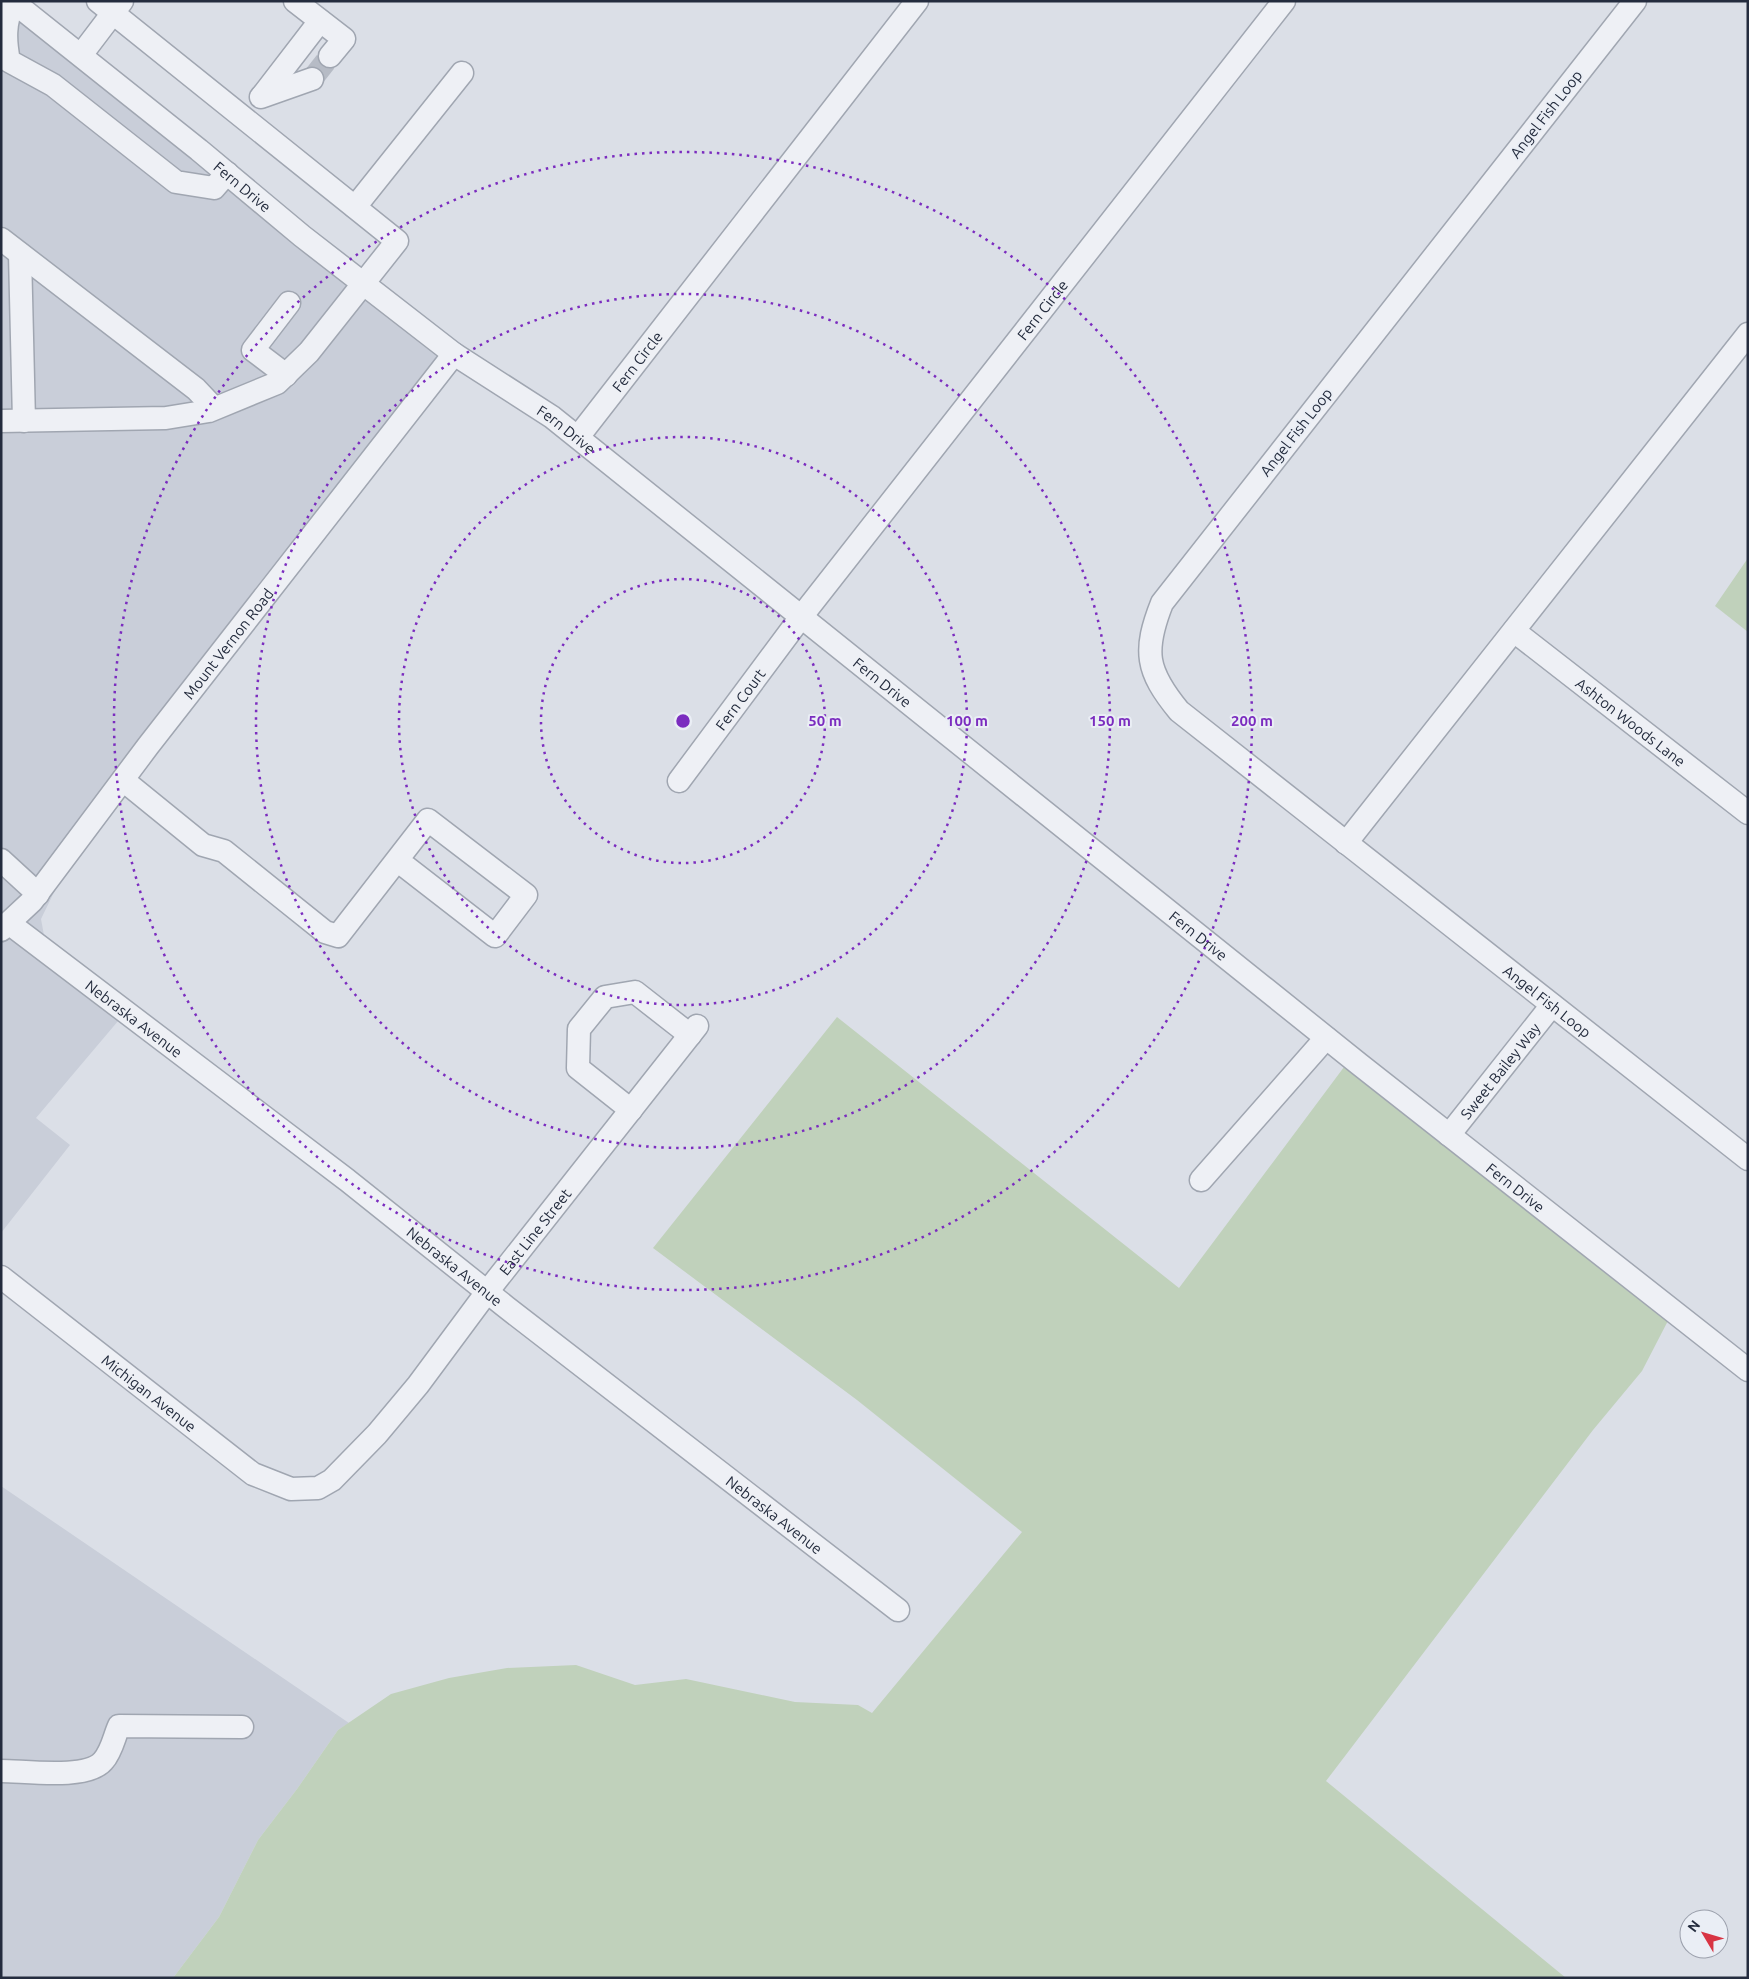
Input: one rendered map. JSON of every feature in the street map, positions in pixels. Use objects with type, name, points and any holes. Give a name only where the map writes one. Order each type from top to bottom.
[{"type":"street","points":[[296,1],[344,39],[330,56]]},
{"type":"street","name":"Fern Circle","points":[[578,438],[917,1]]},
{"type":"street","name":"Fern Circle","points":[[801,617],[1284,1]]},
{"type":"street","name":"Angel Fish Loop","points":[[1635,1],[1162,603],[1151,632],[1150,662],[1161,689],[1179,711],[1748,1160]]},
{"type":"street","points":[[13,2],[8,15],[5,63],[53,85],[176,182],[214,188],[227,173]]},
{"type":"street","name":"Fern Drive","points":[[13,2],[227,173],[302,236],[454,354],[552,417],[1326,1038],[1748,1370]]},
{"type":"street","points":[[1,421],[166,418],[214,408],[277,383],[309,352],[397,242],[244,118],[111,5],[81,55]]},
{"type":"street","points":[[244,118],[320,21]]},
{"type":"street","points":[[355,207],[462,73]]},
{"type":"street","points":[[263,95],[312,79]]},
{"type":"street","points":[[1,239],[196,389],[214,408]]},
{"type":"street","points":[[20,254],[24,421]]},
{"type":"street","points":[[286,374],[253,350],[289,302]]},
{"type":"street","points":[[1346,843],[1748,334]]},
{"type":"street","name":"Mount Vernon Road","points":[[6,927],[38,894],[454,354]]},
{"type":"street","name":"Fern Court","points":[[679,780],[801,617]]},
{"type":"street","name":"Ashton Woods Lane","points":[[1514,630],[1748,813]]},
{"type":"street","points":[[124,780],[202,845],[224,851],[325,932],[338,936],[428,820],[526,894],[495,936],[397,860]]},
{"type":"street","points":[[1,860],[38,894]]},
{"type":"street","name":"Nebraska Avenue","points":[[6,927],[347,1180],[487,1292],[898,1610]]},
{"type":"street","name":"East Line Street","points":[[305,1490],[318,1488],[332,1480],[377,1434],[418,1385],[487,1292],[631,1110],[693,1030],[635,992],[606,997],[579,1028],[578,1068],[631,1110]]},
{"type":"street","name":"Sweet Bailey Way","points":[[1449,1135],[1552,1006]]},
{"type":"street","points":[[1201,1180],[1326,1038]]},
{"type":"street","name":"Michigan Avenue","points":[[1,1277],[253,1474],[290,1489],[305,1490]]},
{"type":"street","points":[[1,1771],[76,1772],[92,1768],[103,1762],[120,1726],[242,1727]]},
{"type":"shaded area","points":[[1,1],[65,35],[461,346],[59,882],[41,919],[46,946],[124,1014],[36,1118],[70,1145],[1,1233]]},
{"type":"shaded area","points":[[1,1486],[349,1723],[338,1730],[297,1789],[258,1840],[219,1917],[173,1978],[1,1978]]},
{"type":"green space","points":[[1748,558],[1748,632],[1715,606]]},
{"type":"green space","points":[[837,1017],[1179,1288],[1347,1063],[1672,1313],[1642,1371],[1593,1430],[1326,1781],[1566,1978],[173,1978],[219,1917],[258,1840],[297,1789],[338,1730],[391,1694],[449,1678],[507,1668],[576,1665],[635,1685],[686,1679],[795,1702],[858,1705],[872,1713],[1022,1532],[857,1400],[653,1248]]},
{"type":"tunnel","points":[[312,79],[330,56]]}]
